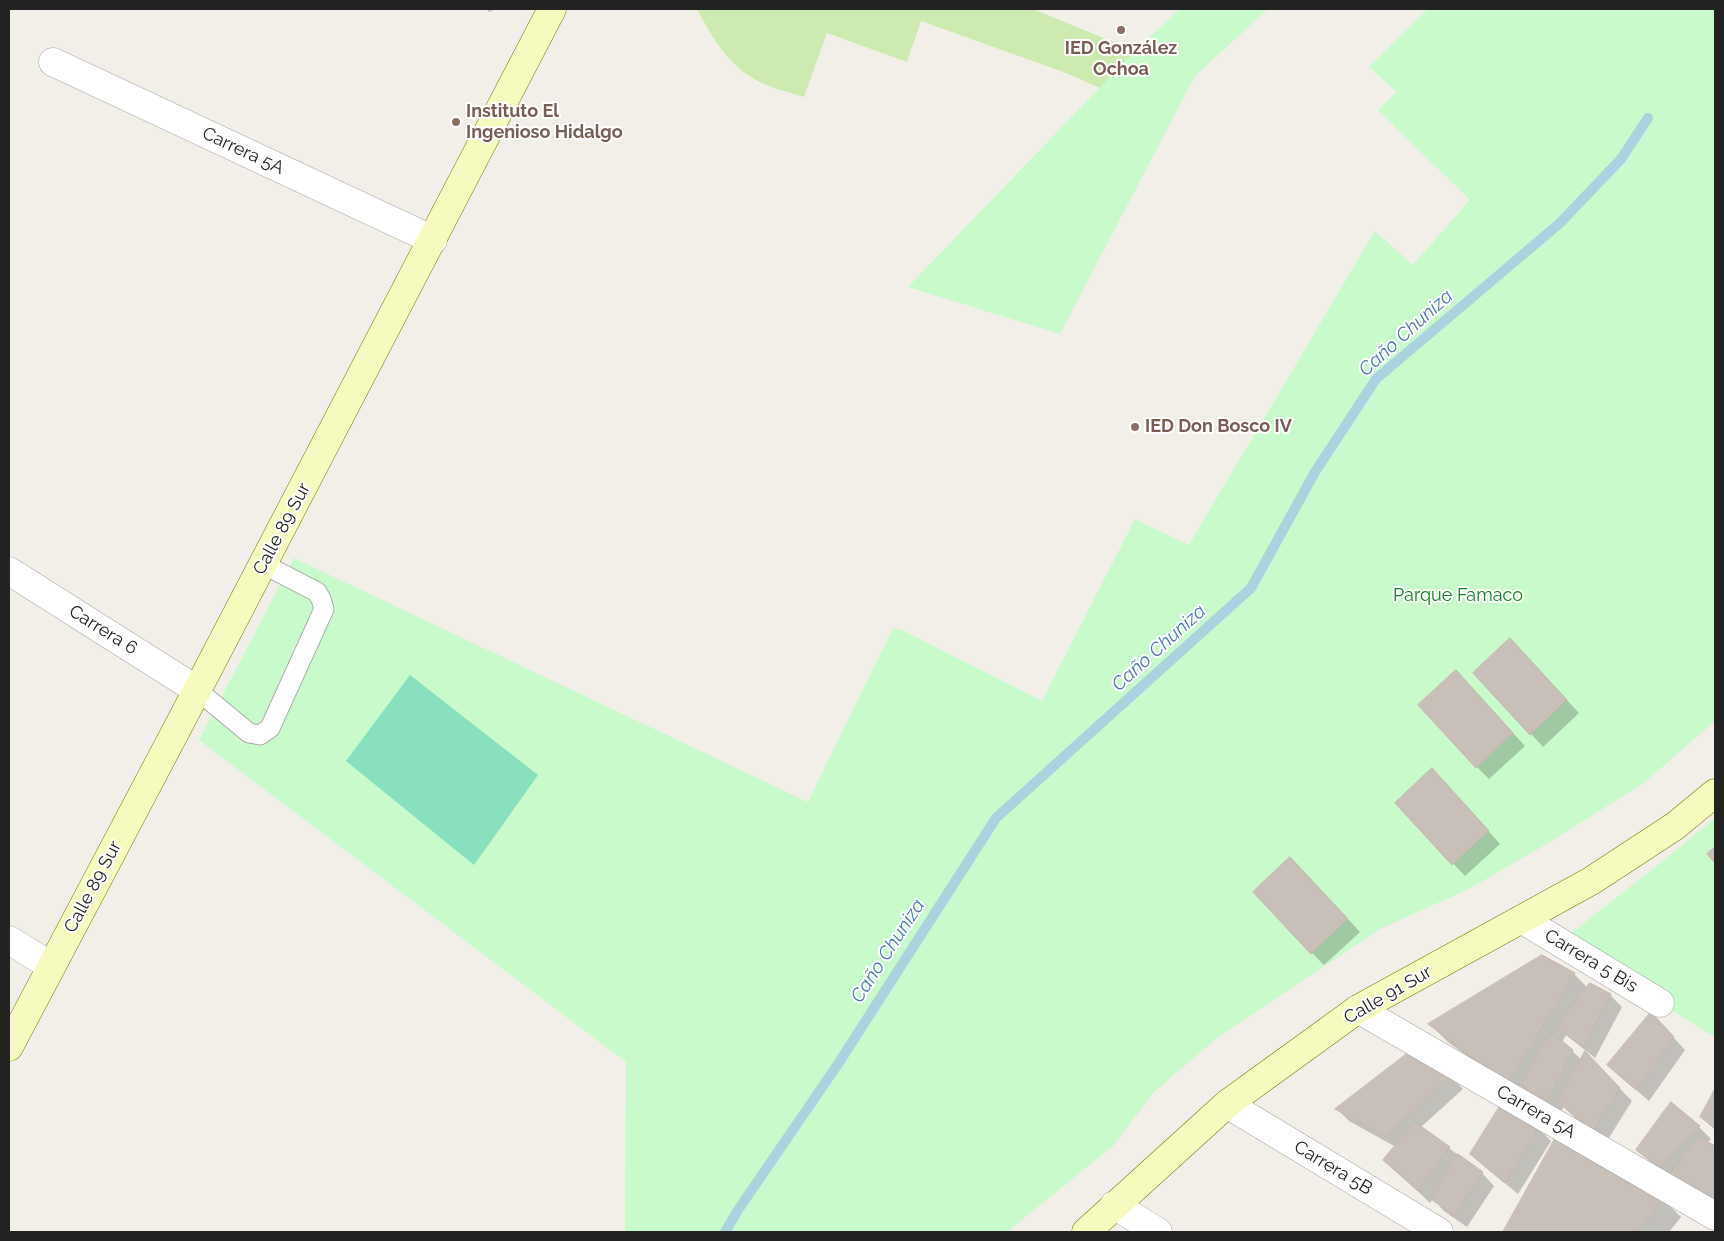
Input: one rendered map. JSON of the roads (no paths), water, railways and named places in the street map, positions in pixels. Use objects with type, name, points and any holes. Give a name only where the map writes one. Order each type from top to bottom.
[{"type":"street","name":"Calle 89 Sur","points":[[9,1047],[264,564],[552,9]]},
{"type":"street","name":"Carrera 5A","points":[[54,62],[433,240]]},
{"type":"street","name":"Carrera 6","points":[[9,571],[197,690]]},
{"type":"street","name":"Calle 91 Sur","points":[[1086,1232],[1227,1104],[1358,1009],[1523,920],[1624,860],[1675,826],[1715,793]]},
{"type":"street","name":"Carrera 5 Bis","points":[[1523,920],[1660,1003]]},
{"type":"street","points":[[9,940],[52,966]]},
{"type":"street","name":"Carrera 5A","points":[[1358,1009],[1715,1216]]},
{"type":"street","name":"Carrera 5B","points":[[1227,1104],[1440,1232]]},
{"type":"street","points":[[1114,1206],[1158,1232]]},
{"type":"street","points":[[1710,1232],[1715,1224]]},
{"type":"lane","points":[[197,690],[250,733],[260,735],[270,728],[324,608],[317,592],[264,564]]},
{"type":"waterway","name":"Caño Chuniza","points":[[725,1232],[838,1064],[996,818],[1251,588],[1315,472],[1376,379],[1560,223],[1621,159],[1648,118]]},
{"type":"place","name":"IED González Ochoa","points":[[1121,30]]},
{"type":"place","name":"Instituto El Ingenioso Hidalgo","points":[[456,122]]},
{"type":"place","name":"IED Don Bosco IV","points":[[1135,427]]},
{"type":"park label","name":"Parque Famaco","points":[[1458,596]]}]
